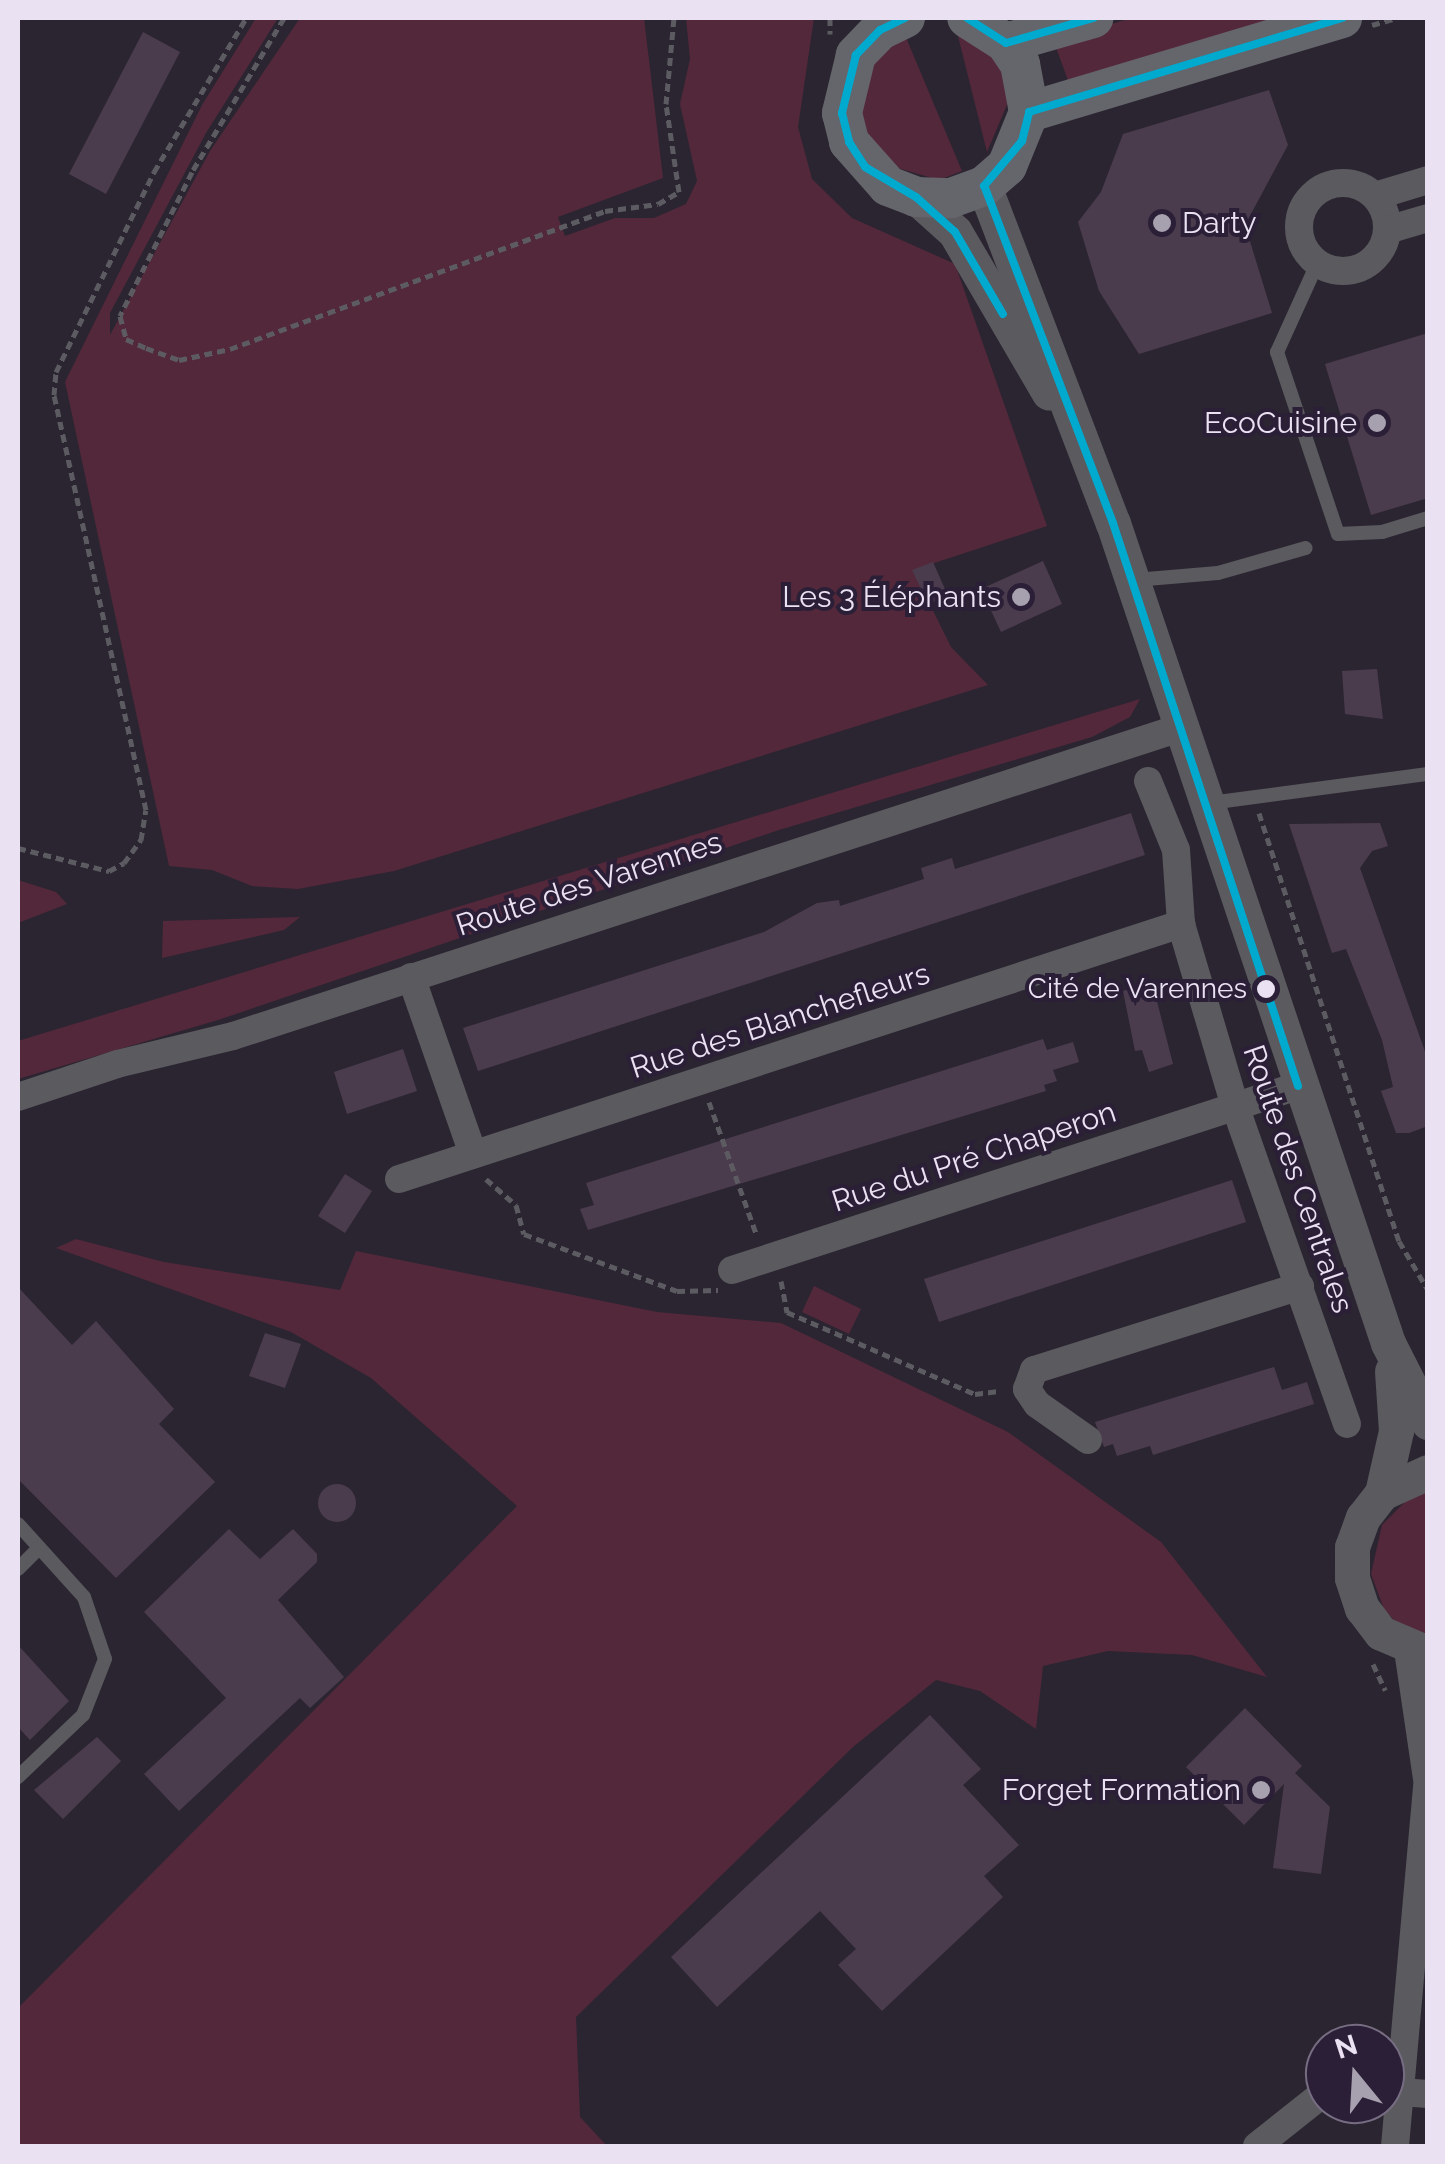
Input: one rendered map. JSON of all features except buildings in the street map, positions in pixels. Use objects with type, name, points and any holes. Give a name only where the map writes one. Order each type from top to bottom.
[{"type":"main road","points":[[906,18],[880,30],[851,36],[842,113],[849,142],[876,177],[916,197],[951,198],[984,186],[1014,154],[1029,112],[1028,88],[1006,43],[967,18]]},
{"type":"main road","points":[[1006,43],[1092,18]]},
{"type":"main road","points":[[1029,112],[1342,18]]},
{"type":"street","points":[[1375,196],[1387,230],[1378,254],[1358,269],[1337,271],[1317,264],[1298,226],[1308,199],[1319,189],[1347,182],[1375,196],[1428,180]]},
{"type":"street","points":[[984,186],[1096,476],[1298,1086],[1388,1343],[1428,1422]]},
{"type":"street","points":[[916,197],[955,232],[1096,476]]},
{"type":"street","points":[[1387,230],[1428,218]]},
{"type":"street","name":"Route des Varennes","points":[[18,1097],[411,977],[1180,728]]},
{"type":"street","name":"Route des Centrales","points":[[1148,781],[1176,850],[1181,924],[1235,1106],[1347,1424]]},
{"type":"street","name":"Rue des Blanchefleurs","points":[[399,1178],[1181,924]]},
{"type":"street","points":[[411,977],[473,1154]]},
{"type":"street","name":"Rue du Pré Chaperon","points":[[728,1280],[1298,1086]]},
{"type":"street","points":[[1088,1440],[1037,1404],[1028,1388],[1034,1370],[1300,1286]]},
{"type":"street","points":[[1388,1343],[1428,1393]]},
{"type":"street","points":[[1388,1343],[1396,1432],[1382,1492],[1362,1517],[1352,1547],[1352,1578],[1372,1621],[1418,1652],[1428,1778],[1405,2059]]},
{"type":"street","points":[[1382,1492],[1428,1472]]},
{"type":"street","points":[[1256,2146],[1305,2108]]},
{"type":"lane","points":[[1317,264],[1278,352],[1338,534],[1382,532],[1428,518]]},
{"type":"lane","points":[[1131,580],[1218,573],[1306,548]]},
{"type":"lane","points":[[1204,804],[1428,774]]},
{"type":"lane","points":[[18,1524],[84,1597],[105,1659],[83,1714],[18,1777]]},
{"type":"lane","points":[[18,1569],[39,1548]]},
{"type":"path","points":[[18,848],[109,871],[124,863],[141,840],[146,810],[54,395],[56,372],[154,172],[246,18]]},
{"type":"path","points":[[284,18],[192,172],[120,316],[126,339],[179,360],[230,350],[604,211],[658,204],[679,192],[666,104],[674,18]]},
{"type":"path","points":[[1252,795],[1398,1241],[1428,1290]]},
{"type":"path","points":[[702,1081],[756,1233],[771,1266],[782,1269],[780,1298],[787,1312],[975,1394],[1028,1388]]},
{"type":"path","points":[[473,1154],[489,1183],[516,1205],[524,1234],[678,1291],[728,1280]]},
{"type":"shaded area","points":[[256,18],[278,18],[206,133],[110,313],[110,335],[210,151],[300,18],[644,18],[663,178],[558,217],[565,236],[615,218],[654,218],[686,204],[697,181],[680,104],[690,59],[686,18],[814,18],[798,127],[812,179],[852,218],[955,264],[1047,526],[913,570],[951,647],[988,685],[394,871],[298,889],[252,886],[212,870],[169,866],[65,382],[202,105]]},
{"type":"shaded area","points":[[1131,18],[1295,18],[1070,86],[1054,42]]},
{"type":"shaded area","points":[[902,28],[962,171],[939,180],[891,166],[867,143],[853,81]]},
{"type":"shaded area","points":[[956,28],[987,50],[1003,74],[1009,100],[987,152]]},
{"type":"shaded area","points":[[1140,699],[1130,717],[1092,737],[779,830],[218,1020],[18,1079],[18,1041]]},
{"type":"shaded area","points":[[18,880],[56,892],[67,904],[18,923]]},
{"type":"shaded area","points":[[300,917],[284,930],[162,958],[163,921]]},
{"type":"shaded area","points":[[76,1239],[164,1262],[340,1290],[356,1251],[657,1312],[781,1323],[1008,1432],[1161,1542],[1267,1677],[1192,1655],[1108,1651],[1043,1666],[1036,1729],[980,1691],[936,1680],[853,1747],[576,2017],[580,2117],[607,2146],[18,2146],[18,2008],[517,1506],[371,1378],[291,1332],[56,1248]]},
{"type":"shaded area","points":[[814,1286],[861,1309],[849,1334],[802,1312]]},
{"type":"shaded area","points":[[1427,1491],[1427,1639],[1400,1627],[1384,1609],[1371,1574],[1382,1525],[1408,1499]]},
{"type":"transit line","name":"3","points":[[905,18],[880,30],[856,55],[842,113],[849,142],[865,167],[916,197],[955,232],[1003,314]]},
{"type":"transit line","name":"3","points":[[967,18],[1006,43],[1093,18]]},
{"type":"transit line","name":"3","points":[[1298,1086],[1113,523],[984,186],[1022,141],[1029,112],[1342,18]]},
{"type":"place","name":"Darty","points":[[1162,223]]},
{"type":"place","name":"EcoCuisine","points":[[1377,423]]},
{"type":"place","name":"Les 3 Éléphants","points":[[1021,597]]},
{"type":"place","name":"Cité de Varennes","points":[[1266,989]]},
{"type":"place","name":"Forget Formation","points":[[1261,1790]]}]
